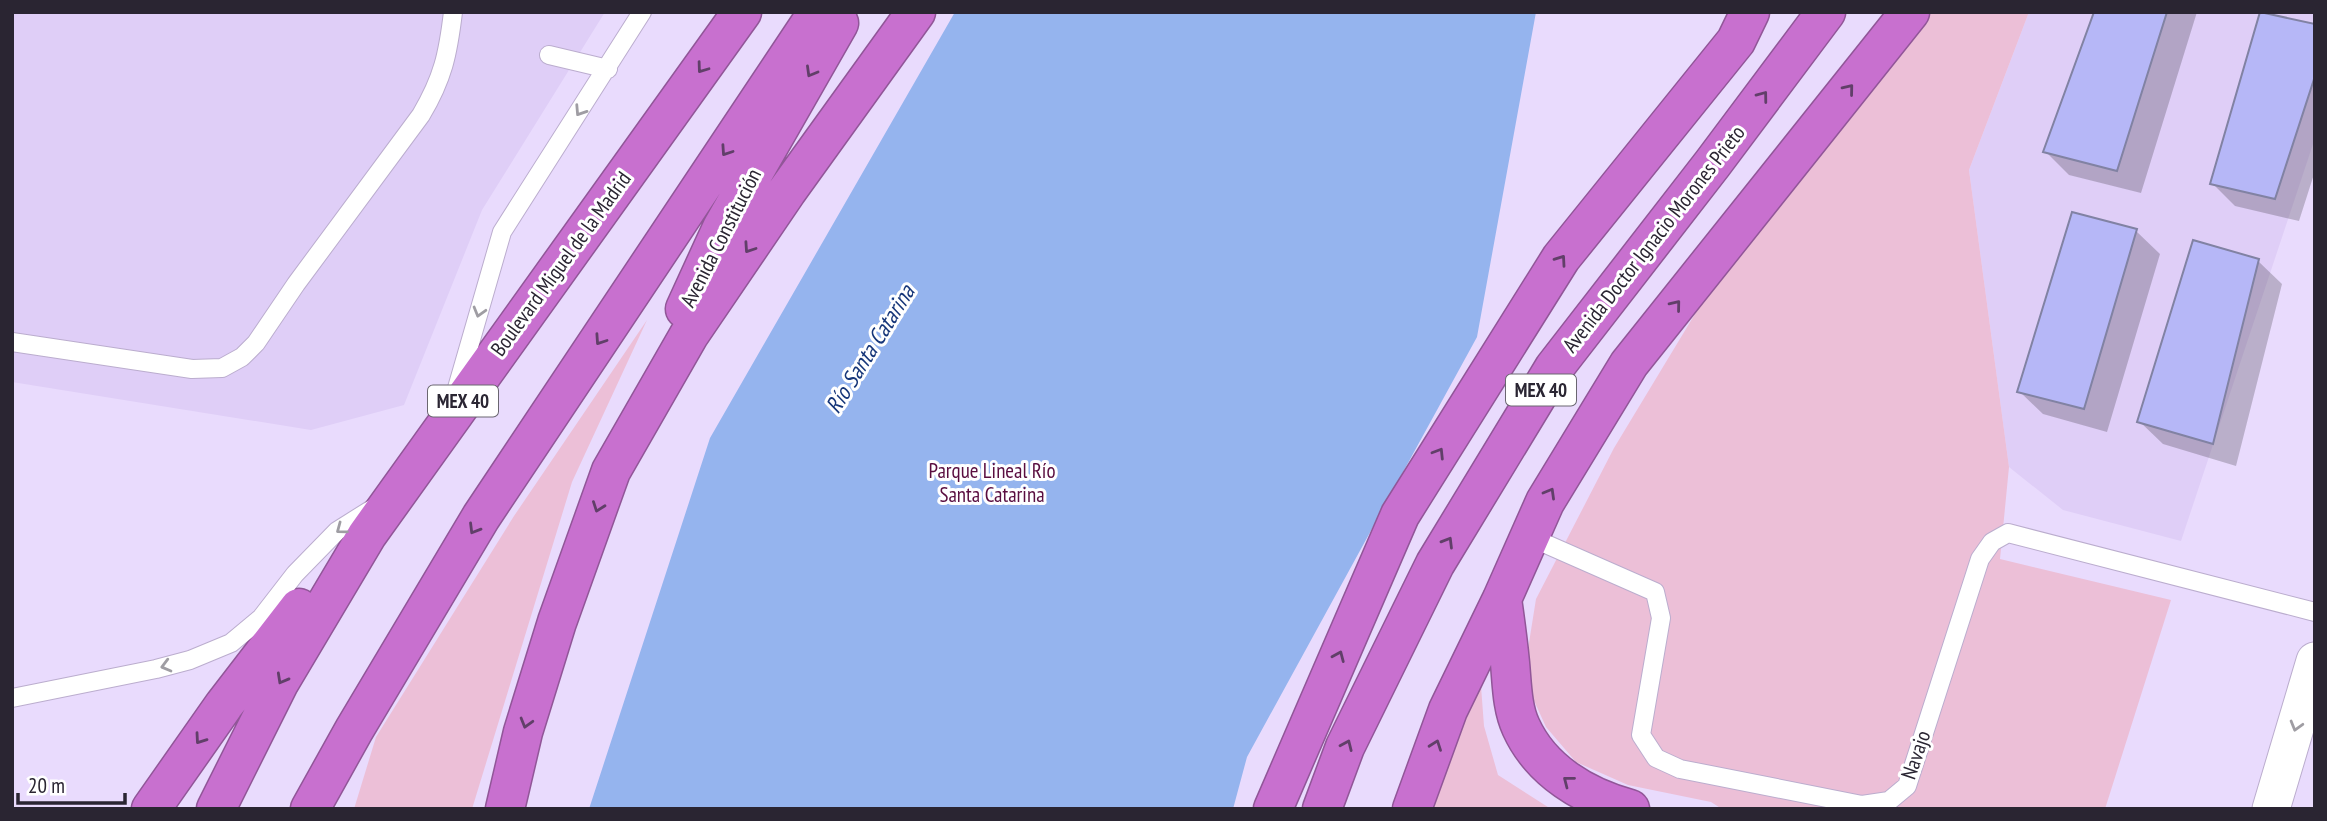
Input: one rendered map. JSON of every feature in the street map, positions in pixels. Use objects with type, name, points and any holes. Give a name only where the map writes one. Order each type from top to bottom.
[{"type":"highway","name":"Boulevard Miguel de la Madrid","points":[[216,809],[279,683],[367,535],[742,12]]},
{"type":"highway","points":[[310,809],[481,517],[818,12]]},
{"type":"highway","name":"Avenida Constitución","points":[[505,809],[523,732],[557,622],[611,471],[722,228],[845,12]]},
{"type":"highway","name":"Avenida Constitución","points":[[611,471],[689,335],[787,191],[916,12]]},
{"type":"highway","name":"Avenida Doctor Ignacio Morones Prieto","points":[[1322,809],[1345,747],[1435,564],[1554,368],[1826,12]]},
{"type":"highway","name":"MEX 40","points":[[1412,809],[1448,710],[1545,502],[1629,364],[1910,12]]},
{"type":"highway","points":[[1273,809],[1400,515],[1561,258],[1743,27]]},
{"type":"highway","points":[[151,809],[224,705],[316,587],[367,535]]},
{"type":"highway","points":[[1502,599],[1513,694],[1520,726],[1539,757],[1573,786],[1630,809]]},
{"type":"highway","points":[[332,809],[354,730]]},
{"type":"street","points":[[2271,809],[2315,661]]},
{"type":"lane","points":[[12,342],[192,369],[222,368],[242,358],[256,343],[436,91],[447,58],[453,12]]},
{"type":"lane","points":[[448,423],[502,232],[642,12]]},
{"type":"lane","points":[[549,55],[608,69]]},
{"type":"lane","points":[[12,698],[156,669],[190,660],[231,643],[261,618],[295,574],[337,531],[398,492]]},
{"type":"lane","name":"Navajo","points":[[1530,537],[1655,592],[1661,618],[1641,735],[1656,758],[1680,769],[1862,805],[1889,801],[1907,786],[1980,559],[1992,542],[2008,533],[2315,612]]},
{"type":"shaded area","points":[[12,12],[605,12],[482,210],[404,405],[311,430],[12,382]]},
{"type":"shaded area","points":[[1910,12],[2029,12],[1969,170],[2009,467],[2000,559],[2171,600],[2105,809],[1722,809],[1711,802],[1628,785],[1576,762],[1546,727],[1531,694],[1528,649],[1536,599],[1614,448],[1724,266]]},
{"type":"shaded area","points":[[2029,12],[2315,12],[2315,138],[2181,541],[2063,510],[2009,467],[1969,170]]},
{"type":"shaded area","points":[[647,320],[572,482],[472,809],[354,809],[376,737],[514,516]]},
{"type":"shaded area","points":[[1480,673],[1484,726],[1498,775],[1551,809],[1430,809]]},
{"type":"water","name":"Río Santa Catarina","points":[[955,12],[1536,12],[1477,337],[1247,757],[1233,809],[589,809],[710,438]]},
{"type":"building","points":[[2094,12],[2167,12],[2117,171],[2043,152]]},
{"type":"building","points":[[2260,12],[2315,24],[2315,76],[2275,199],[2210,184]]},
{"type":"building","points":[[2072,212],[2137,229],[2084,409],[2017,392]]},
{"type":"building","points":[[2193,240],[2259,259],[2213,444],[2137,422]]},
{"type":"park label","name":"Parque Lineal Río Santa Catarina","points":[[992,483]]}]
